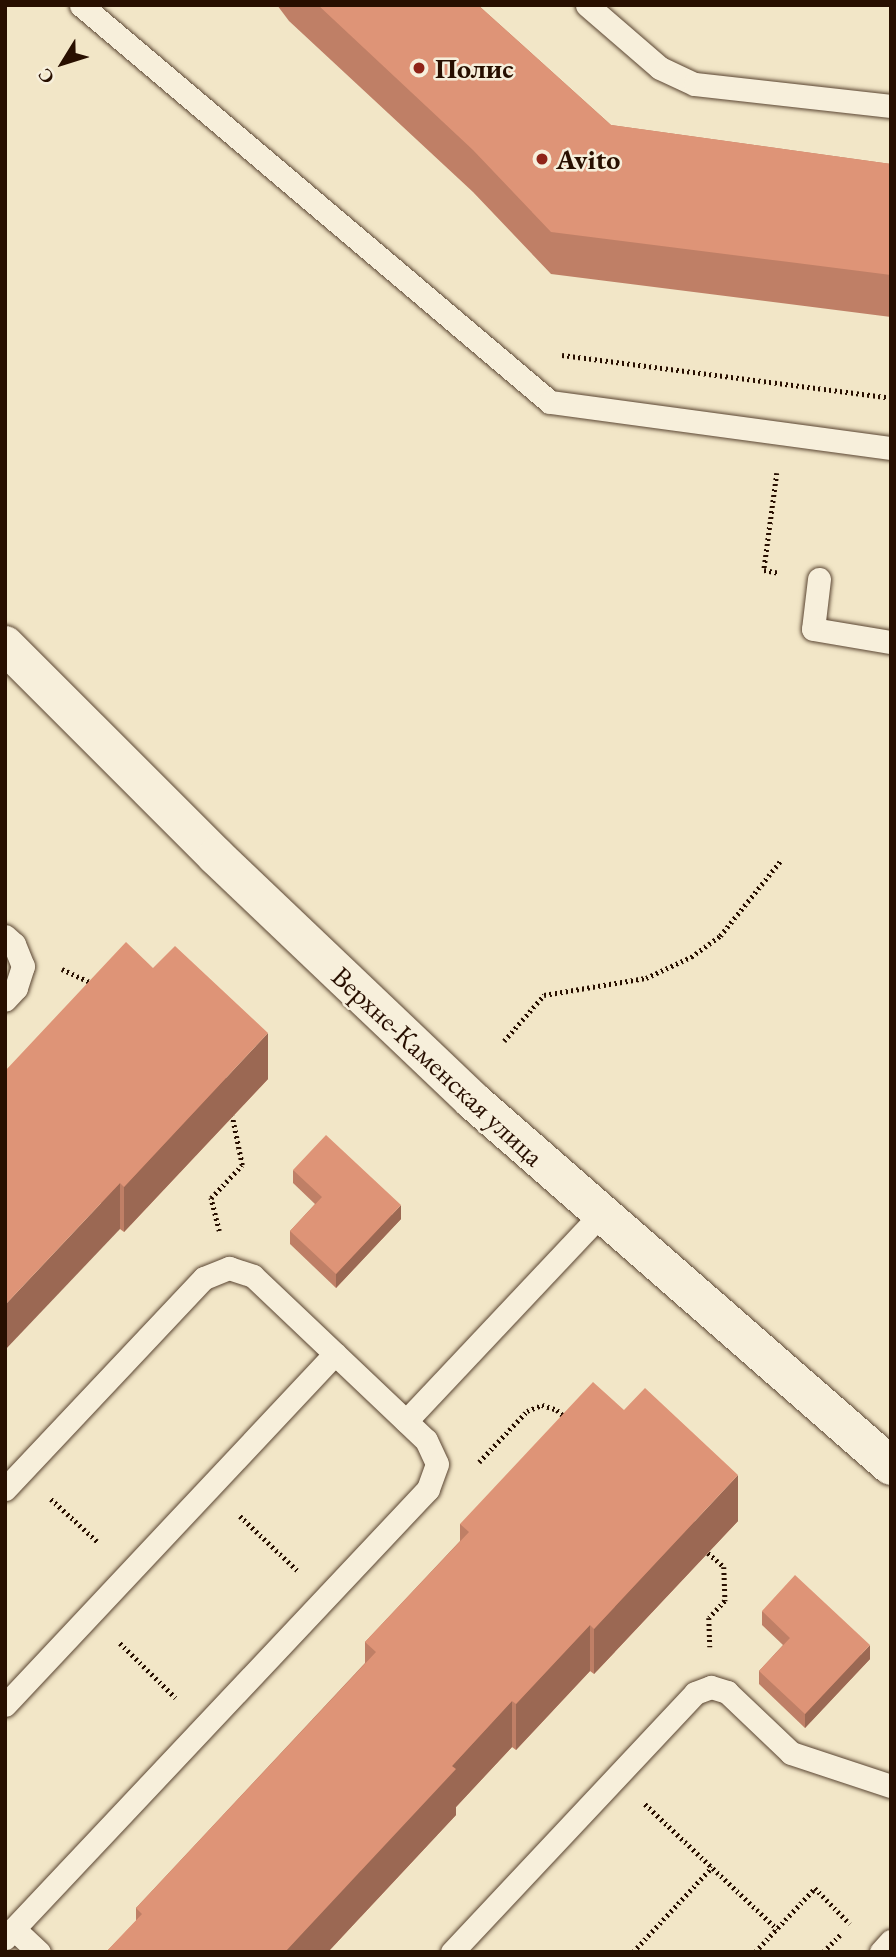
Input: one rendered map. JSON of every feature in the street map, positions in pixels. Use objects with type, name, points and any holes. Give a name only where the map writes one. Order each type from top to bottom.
[{"type":"street","name":"Верхне-Каменская улица","points":[[5,645],[216,856],[472,1100],[600,1215],[891,1466]]},
{"type":"lane","points":[[82,5],[550,402],[891,448]]},
{"type":"lane","points":[[587,5],[660,68],[695,84],[891,106]]},
{"type":"lane","points":[[819,579],[813,629],[891,642]]},
{"type":"lane","points":[[5,936],[14,944],[23,966],[16,988],[5,1000]]},
{"type":"lane","points":[[405,1421],[600,1215]]},
{"type":"lane","points":[[5,1489],[204,1278],[229,1268],[253,1276],[426,1440],[437,1464],[428,1489],[10,1933],[39,1952]]},
{"type":"lane","points":[[5,1705],[335,1354]]},
{"type":"lane","points":[[452,1952],[695,1693],[711,1687],[727,1692],[792,1753],[891,1786]]},
{"type":"lane","points":[[881,1952],[891,1941]]},
{"type":"path","points":[[555,354],[891,398]]},
{"type":"path","points":[[788,383],[764,570],[819,579]]},
{"type":"path","points":[[504,1041],[544,995],[646,978],[691,957],[720,936],[780,860]]},
{"type":"path","points":[[23,966],[64,969],[93,984]]},
{"type":"path","points":[[229,1268],[211,1198],[242,1165],[232,1116]]},
{"type":"path","points":[[437,1464],[477,1463],[527,1410],[542,1405],[557,1410],[575,1428]]},
{"type":"path","points":[[22,1471],[130,1573]]},
{"type":"path","points":[[210,1487],[326,1597]]},
{"type":"path","points":[[708,1553],[724,1567],[725,1601],[709,1618],[711,1687]]},
{"type":"path","points":[[90,1614],[204,1726]]},
{"type":"path","points":[[645,1804],[777,1929]]},
{"type":"path","points":[[633,1952],[712,1867]]},
{"type":"path","points":[[755,1952],[815,1888],[851,1922],[823,1952]]},
{"type":"building","points":[[318,5],[478,5],[611,125],[891,164],[891,275],[551,232],[473,150]]},
{"type":"building","points":[[126,942],[153,968],[175,946],[268,1033],[124,1187],[120,1183],[5,1305],[5,1071]]},
{"type":"building","points":[[326,1135],[401,1205],[336,1274],[290,1231],[322,1197],[293,1170]]},
{"type":"building","points":[[593,1382],[624,1410],[645,1388],[738,1475],[594,1629],[590,1625],[516,1704],[512,1701],[452,1766],[456,1769],[285,1952],[106,1952],[142,1914],[136,1908],[376,1652],[365,1642],[469,1532],[460,1524]]},
{"type":"building","points":[[795,1575],[870,1645],[805,1714],[759,1671],[790,1638],[762,1611]]},
{"type":"place","name":"Полис","points":[[419,68]]},
{"type":"place","name":"Avito","points":[[542,159]]}]
